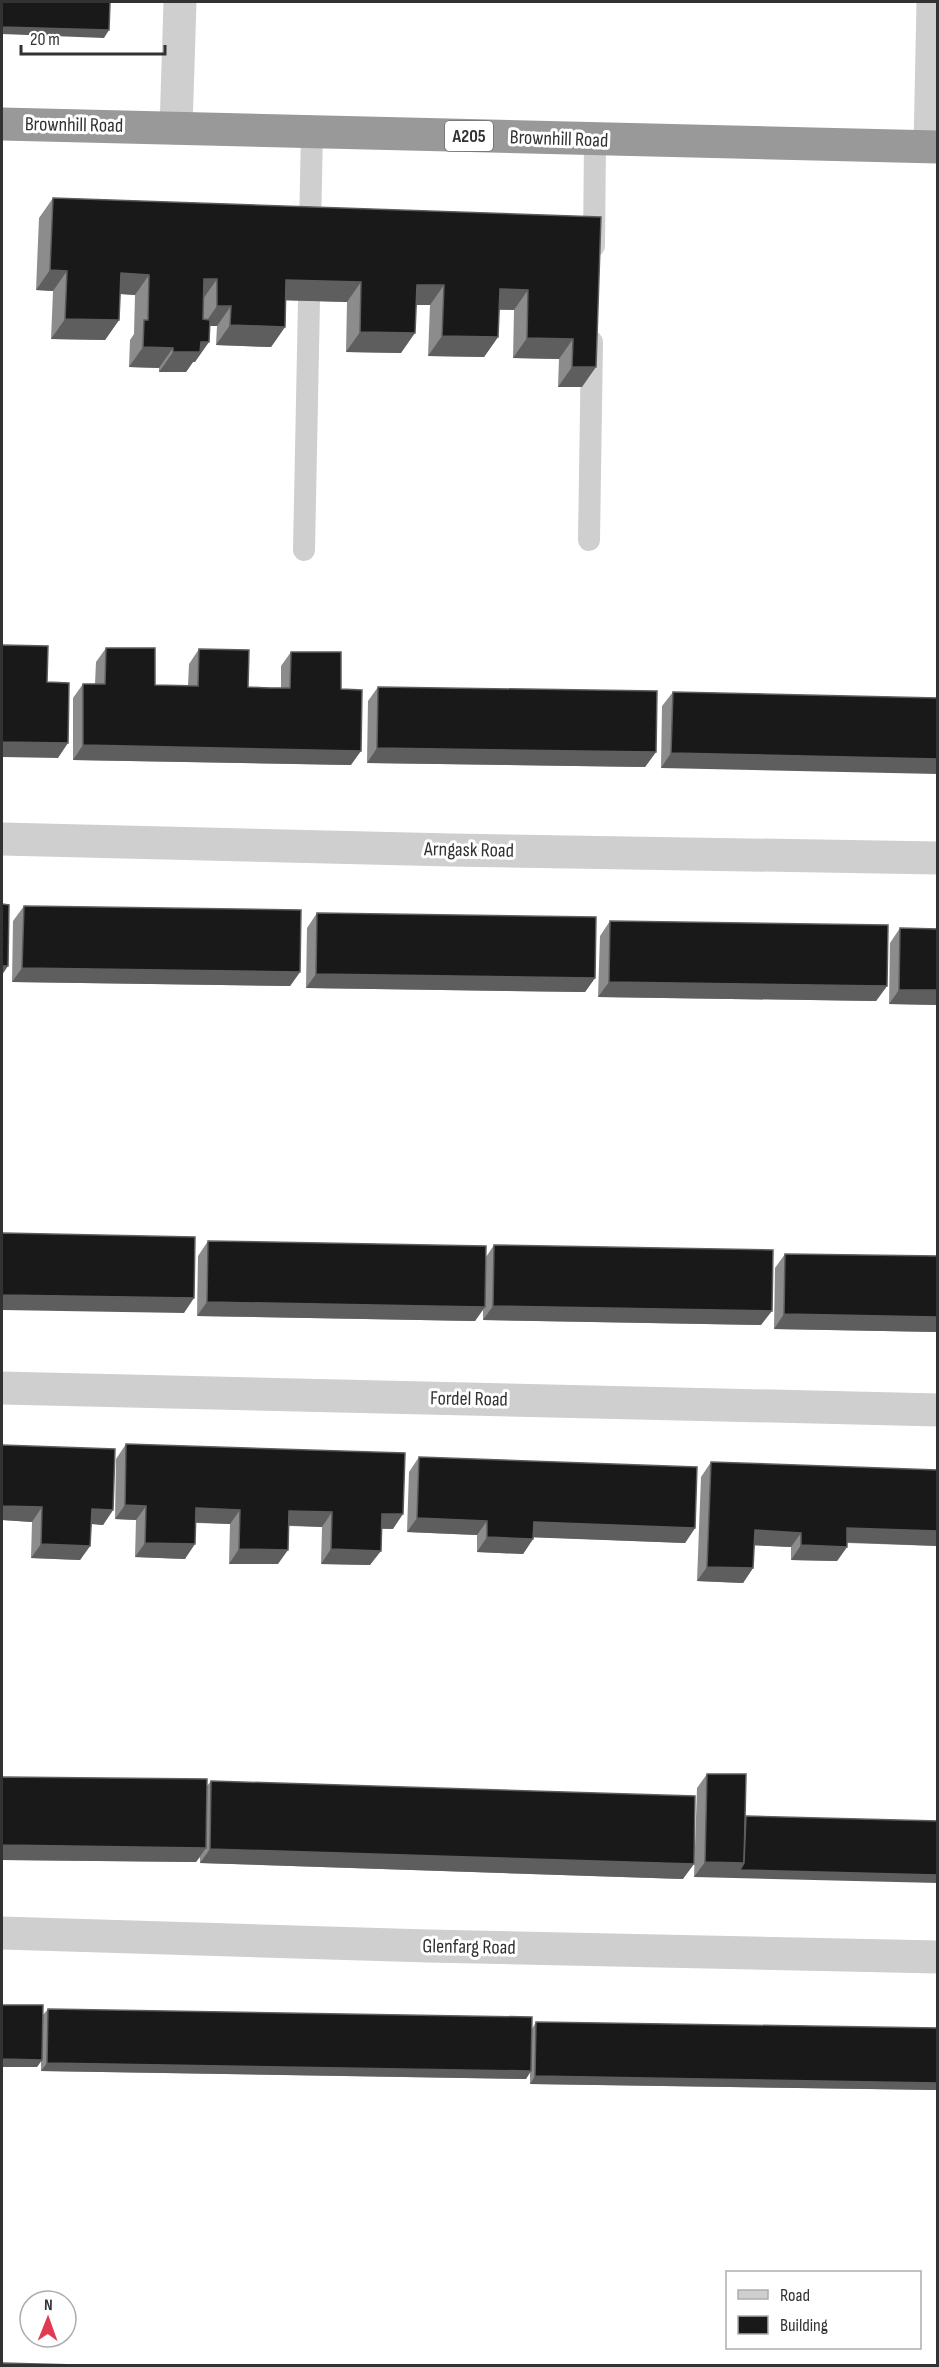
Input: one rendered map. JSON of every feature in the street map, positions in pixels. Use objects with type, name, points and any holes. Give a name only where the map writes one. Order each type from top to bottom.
[{"type":"highway","name":"Brownhill Road","points":[[2,124],[596,140],[934,146]]},
{"type":"street","points":[[176,128],[180,2]]},
{"type":"street","points":[[933,2],[934,146]]},
{"type":"street","name":"Arngask Road","points":[[2,839],[451,850],[938,858]]},
{"type":"street","name":"Fordel Road","points":[[2,1388],[938,1410]]},
{"type":"street","name":"Glenfarg Road","points":[[2,1933],[428,1946],[938,1957]]},
{"type":"lane","points":[[310,227],[312,132]]},
{"type":"lane","points":[[594,271],[596,140]]},
{"type":"lane","points":[[304,550],[309,301]]},
{"type":"lane","points":[[590,540],[593,319]]},
{"type":"building","points":[[2,2],[110,2],[109,30],[2,27]]},
{"type":"building","points":[[53,198],[601,217],[596,367],[572,367],[573,339],[527,338],[528,290],[500,289],[498,337],[442,336],[444,285],[417,285],[415,333],[360,332],[361,282],[286,280],[285,327],[230,325],[231,306],[217,306],[217,279],[204,279],[203,319],[210,320],[209,342],[201,342],[200,352],[173,352],[173,348],[143,347],[144,320],[148,320],[149,275],[121,273],[119,320],[65,319],[67,271],[50,270]]},
{"type":"building","points":[[2,645],[48,646],[47,682],[69,683],[68,743],[2,742]]},
{"type":"building","points":[[106,648],[155,648],[155,685],[198,686],[199,649],[249,650],[248,687],[269,688],[290,688],[291,652],[341,652],[341,689],[362,690],[361,751],[83,745],[83,684],[105,684]]},
{"type":"building","points":[[378,687],[657,691],[656,752],[377,748]]},
{"type":"building","points":[[673,692],[938,698],[938,759],[671,753]]},
{"type":"building","points":[[2,904],[9,905],[8,966],[2,966]]},
{"type":"building","points":[[24,906],[301,910],[300,972],[22,968]]},
{"type":"building","points":[[317,913],[596,917],[595,978],[316,974]]},
{"type":"building","points":[[610,921],[888,925],[887,986],[609,982]]},
{"type":"building","points":[[900,928],[938,929],[938,990],[899,990]]},
{"type":"building","points":[[2,1233],[195,1237],[194,1298],[2,1295]]},
{"type":"building","points":[[208,1241],[486,1246],[485,1307],[207,1302]]},
{"type":"building","points":[[494,1245],[773,1250],[772,1311],[493,1306]]},
{"type":"building","points":[[785,1254],[938,1256],[938,1317],[784,1314]]},
{"type":"building","points":[[126,1444],[405,1453],[403,1514],[382,1514],[381,1551],[331,1549],[332,1512],[289,1511],[288,1550],[239,1549],[240,1510],[196,1508],[195,1544],[145,1543],[146,1506],[125,1505]]},
{"type":"building","points":[[2,1445],[115,1449],[113,1510],[92,1509],[90,1546],[41,1544],[42,1507],[2,1506]]},
{"type":"building","points":[[419,1457],[697,1467],[695,1528],[534,1522],[533,1539],[487,1537],[487,1521],[417,1518]]},
{"type":"building","points":[[711,1462],[938,1470],[938,1531],[847,1528],[847,1547],[801,1545],[801,1533],[755,1530],[753,1568],[707,1567]]},
{"type":"building","points":[[707,1774],[746,1774],[744,1863],[705,1862]]},
{"type":"building","points":[[2,1777],[207,1779],[206,1848],[2,1845]]},
{"type":"building","points":[[211,1781],[695,1796],[694,1864],[210,1849]]},
{"type":"building","points":[[746,1816],[938,1821],[938,1875],[740,1870],[744,1863]]},
{"type":"building","points":[[2,2005],[43,2005],[42,2060],[2,2059]]},
{"type":"building","points":[[48,2009],[532,2017],[531,2071],[47,2063]]},
{"type":"building","points":[[536,2022],[938,2028],[938,2083],[535,2076]]},
{"type":"building","points":[[2,2363],[115,2366],[2,2366]]}]
